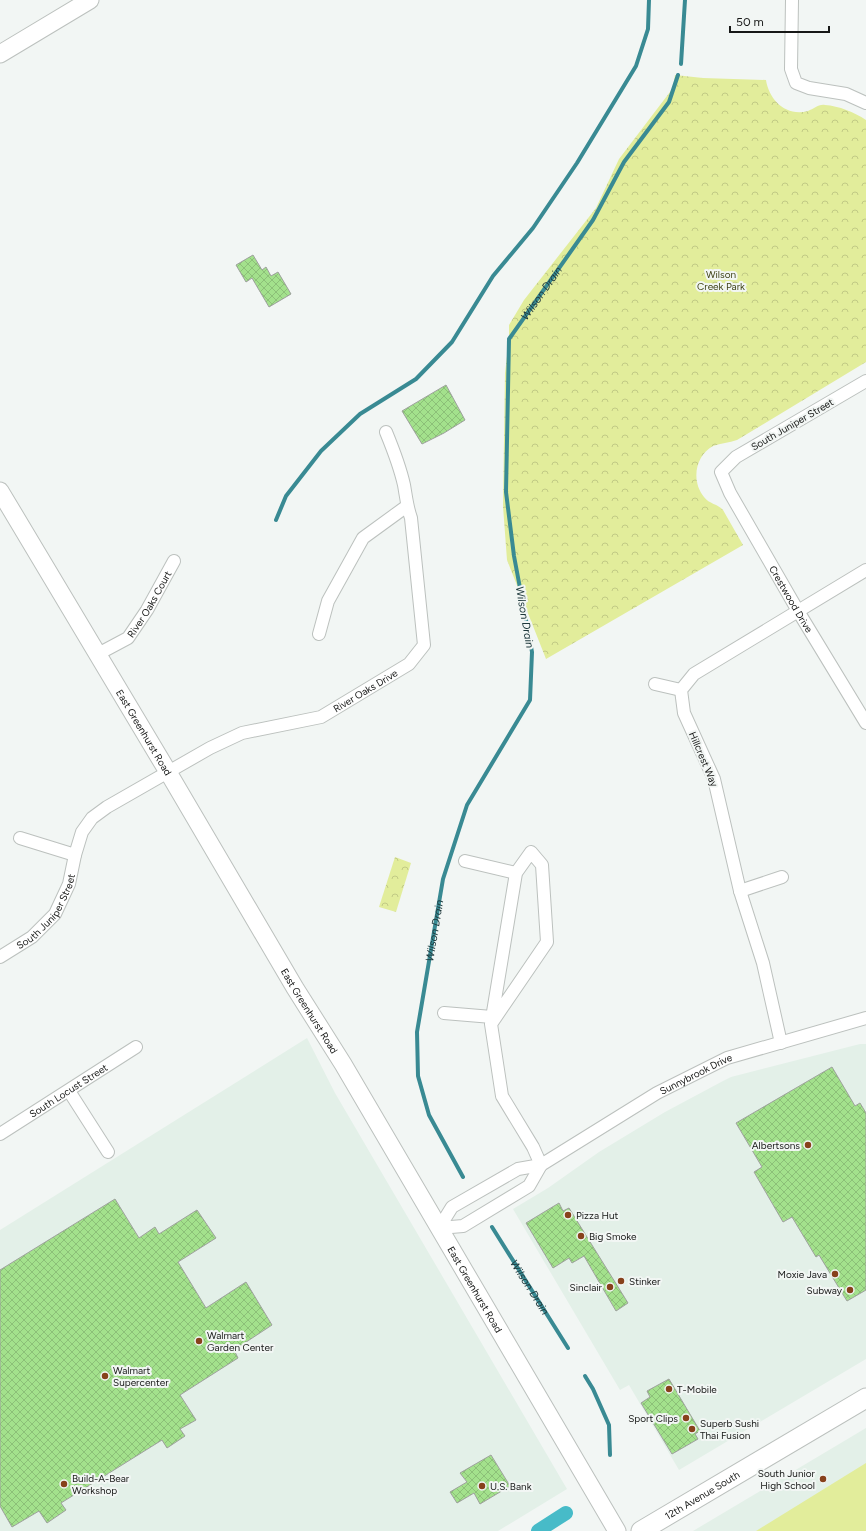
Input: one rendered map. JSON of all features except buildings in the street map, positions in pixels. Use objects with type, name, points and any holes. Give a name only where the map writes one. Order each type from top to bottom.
[{"type":"main road","points":[[0,54],[90,0]]},
{"type":"main road","name":"East Greenhurst Road","points":[[0,491],[291,981],[343,1064],[617,1531]]},
{"type":"main road","name":"12th Avenue South","points":[[641,1531],[866,1398]]},
{"type":"street","points":[[792,0],[791,69],[796,83],[809,88],[846,94],[866,103]]},
{"type":"street","name":"South Juniper Street","points":[[721,472],[736,457],[866,381]]},
{"type":"street","name":"River Oaks Drive","points":[[168,772],[210,748],[242,734],[321,717],[409,664],[424,645],[410,518],[404,485],[386,432]]},
{"type":"street","name":"Crestwood Drive","points":[[721,472],[730,493],[798,611],[866,723]]},
{"type":"street","points":[[319,634],[328,601],[363,538],[407,506]]},
{"type":"street","name":"River Oaks Court","points":[[98,654],[128,638],[147,610],[174,561]]},
{"type":"street","points":[[655,684],[681,690],[694,674],[866,570]]},
{"type":"street","name":"Hillcrest Way","points":[[681,690],[684,713],[714,779],[740,891],[763,963],[781,1043]]},
{"type":"street","name":"South Juniper Street","points":[[0,957],[32,936],[55,914],[69,884],[75,855],[82,832],[92,818],[107,807],[168,772]]},
{"type":"street","points":[[20,838],[75,855]]},
{"type":"street","points":[[492,1021],[546,942],[542,865],[531,852],[516,873],[492,1021],[502,1096],[533,1147],[541,1165]]},
{"type":"street","points":[[465,861],[516,873]]},
{"type":"street","points":[[740,891],[782,877]]},
{"type":"street","points":[[444,1012],[492,1021]]},
{"type":"street","name":"Sunnybrook Drive","points":[[439,1228],[452,1207],[518,1169],[541,1165],[657,1093],[727,1058],[866,1018]]},
{"type":"street","name":"South Locust Street","points":[[0,1134],[136,1048]]},
{"type":"street","points":[[69,1090],[108,1152]]},
{"type":"street","name":"Sunnybrook Drive","points":[[439,1228],[463,1226],[529,1186],[541,1165]]},
{"type":"shaded area","points":[[307,1038],[335,1093],[567,1489],[498,1531],[0,1531],[0,1230]]},
{"type":"shaded area","points":[[860,1044],[866,1044],[866,1359],[679,1470],[629,1385],[620,1390],[513,1209],[548,1188],[599,1152],[665,1112],[731,1077]]},
{"type":"shaded area","name":"South Junior High School","points":[[866,1428],[866,1531],[693,1531]]},
{"type":"green space","name":"Wilson Creek Park","points":[[675,75],[703,78],[766,80],[775,100],[786,109],[793,112],[808,111],[823,105],[846,110],[866,120],[866,362],[737,440],[713,446],[702,456],[696,476],[700,491],[706,499],[723,510],[743,545],[546,659],[507,560],[503,506],[505,373],[509,325],[524,300],[596,208],[619,159],[673,88]]},
{"type":"green space","points":[[395,857],[411,863],[396,912],[379,907]]},
{"type":"green space","points":[[866,1463],[866,1531],[756,1531]]},
{"type":"waterway","points":[[276,520],[286,496],[321,451],[360,414],[416,379],[452,342],[493,276],[533,228],[577,163],[636,66],[648,29],[649,0]]},
{"type":"waterway","name":"Wilson Drain","points":[[681,64],[685,0]]},
{"type":"waterway","name":"Wilson Drain","points":[[463,1177],[429,1115],[418,1076],[417,1032],[443,879],[467,805],[530,700],[532,652],[514,556],[506,492],[509,339],[593,220],[624,162],[669,102],[678,75]]},
{"type":"waterway","name":"Wilson Drain","points":[[492,1227],[568,1348]]},
{"type":"waterway","name":"Wilson Drain","points":[[585,1376],[593,1389],[609,1425],[610,1455]]},
{"type":"waterway","name":"Wilson Drain","points":[[538,1531],[566,1513]]},
{"type":"place","name":"Albertsons","points":[[808,1145]]},
{"type":"place","name":"Pizza Hut","points":[[568,1215]]},
{"type":"place","name":"Big Smoke","points":[[581,1236]]},
{"type":"place","name":"Moxie Java","points":[[835,1274]]},
{"type":"place","name":"Stinker","points":[[621,1281]]},
{"type":"place","name":"Sinclair","points":[[610,1287]]},
{"type":"place","name":"Subway","points":[[850,1290]]},
{"type":"place","name":"Walmart Garden Center","points":[[199,1341]]},
{"type":"place","name":"Walmart Supercenter","points":[[105,1376]]},
{"type":"place","name":"T-Mobile","points":[[669,1389]]},
{"type":"place","name":"Sport Clips","points":[[686,1418]]},
{"type":"place","name":"Superb Sushi Thai Fusion","points":[[692,1429]]},
{"type":"place","name":"South Junior High School","points":[[823,1479]]},
{"type":"place","name":"Build-A-Bear Workshop","points":[[64,1484]]},
{"type":"place","name":"U.S. Bank","points":[[482,1486]]}]
